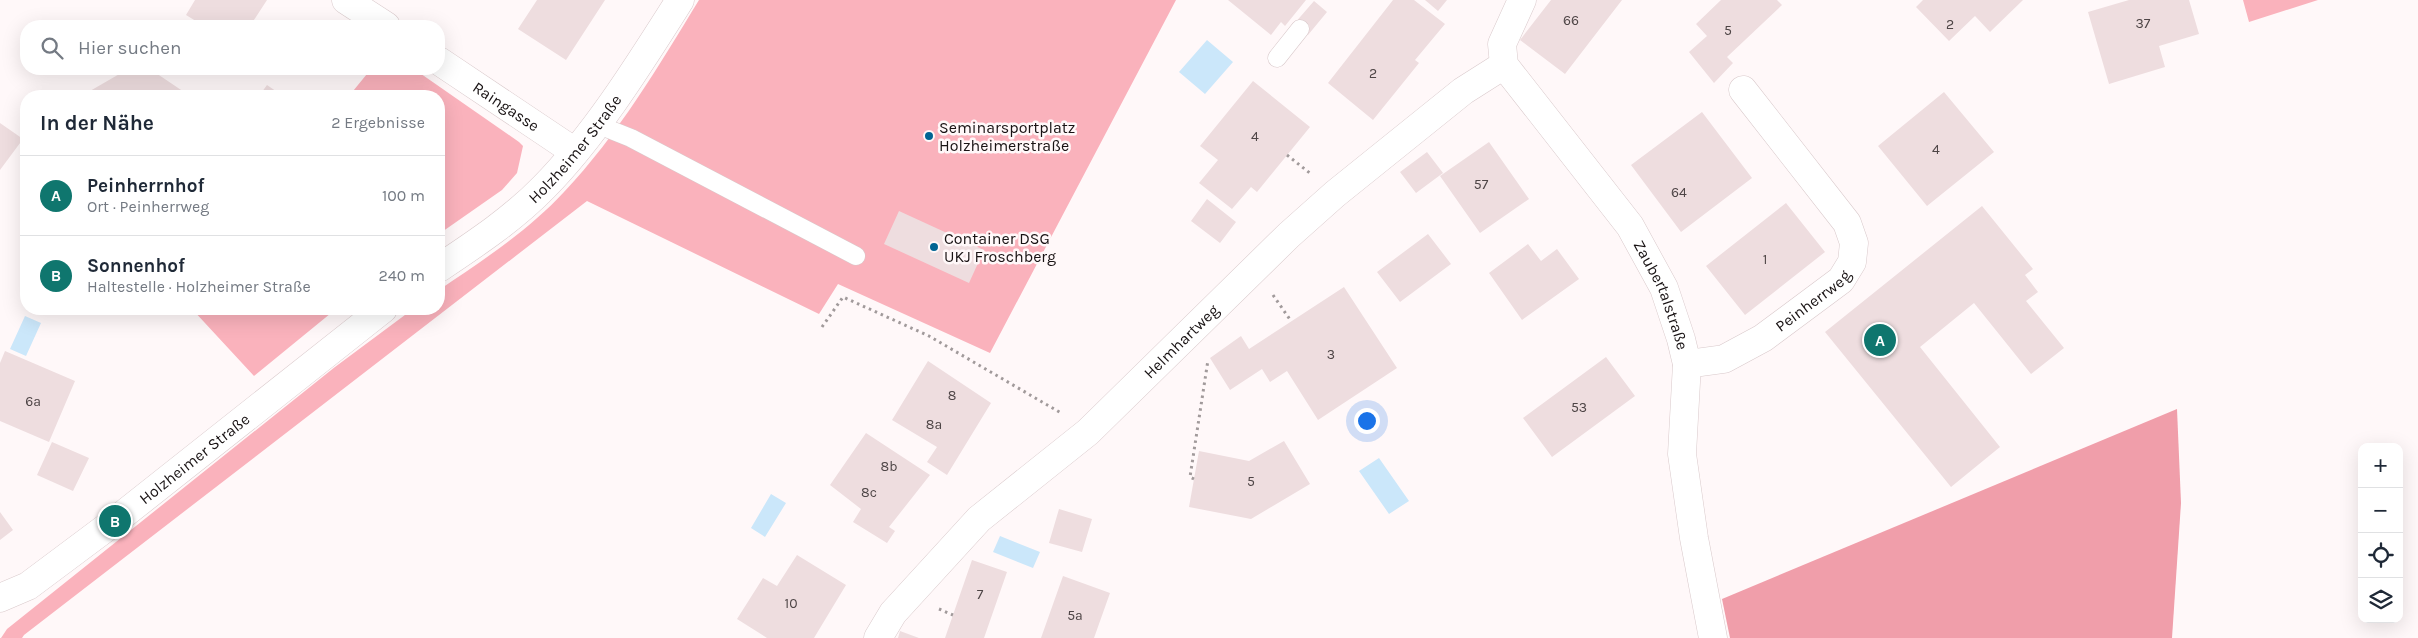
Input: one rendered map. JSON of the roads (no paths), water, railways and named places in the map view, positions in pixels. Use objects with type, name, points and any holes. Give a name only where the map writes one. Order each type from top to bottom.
[{"type":"street","points":[[346,0],[377,20]]},
{"type":"street","name":"Holzheimer Straße","points":[[445,264],[491,234],[543,188],[575,152],[596,124],[680,0]]},
{"type":"street","points":[[1504,65],[1502,44],[1522,0]]},
{"type":"street","name":"Raingasse","points":[[445,65],[575,152]]},
{"type":"street","name":"Zaubertalstraße","points":[[1504,65],[1630,226],[1664,288],[1682,339],[1687,364],[1682,454],[1694,538],[1713,638]]},
{"type":"street","name":"Helmhartweg","points":[[878,638],[893,613],[979,519],[1088,432],[1268,254],[1326,201],[1463,91],[1504,65]]},
{"type":"street","name":"Peinherrweg","points":[[1687,364],[1724,359],[1763,338],[1841,280],[1852,262],[1854,243],[1847,223],[1743,90]]},
{"type":"street","name":"Holzheimer Straße","points":[[0,598],[28,586],[115,521],[375,315]]},
{"type":"lane","points":[[1278,58],[1300,29]]},
{"type":"lane","points":[[596,124],[631,138],[856,256]]},
{"type":"water","points":[[1207,40],[1233,62],[1205,94],[1179,72]]},
{"type":"water","points":[[25,316],[41,323],[26,356],[10,349]]},
{"type":"water","points":[[1379,458],[1409,501],[1389,514],[1359,471]]},
{"type":"water","points":[[771,494],[786,503],[765,537],[751,528]]},
{"type":"water","points":[[1000,536],[1040,552],[1033,568],[993,552]]},
{"type":"place","name":"Seminarsportplatz Holzheimerstraße","points":[[929,136]]},
{"type":"place","name":"Container DSG UKJ Froschberg","points":[[934,247]]},
{"type":"place","name":"Peinherrnhof","points":[[1880,340]]},
{"type":"place","name":"Sonnenhof","points":[[115,521]]}]
